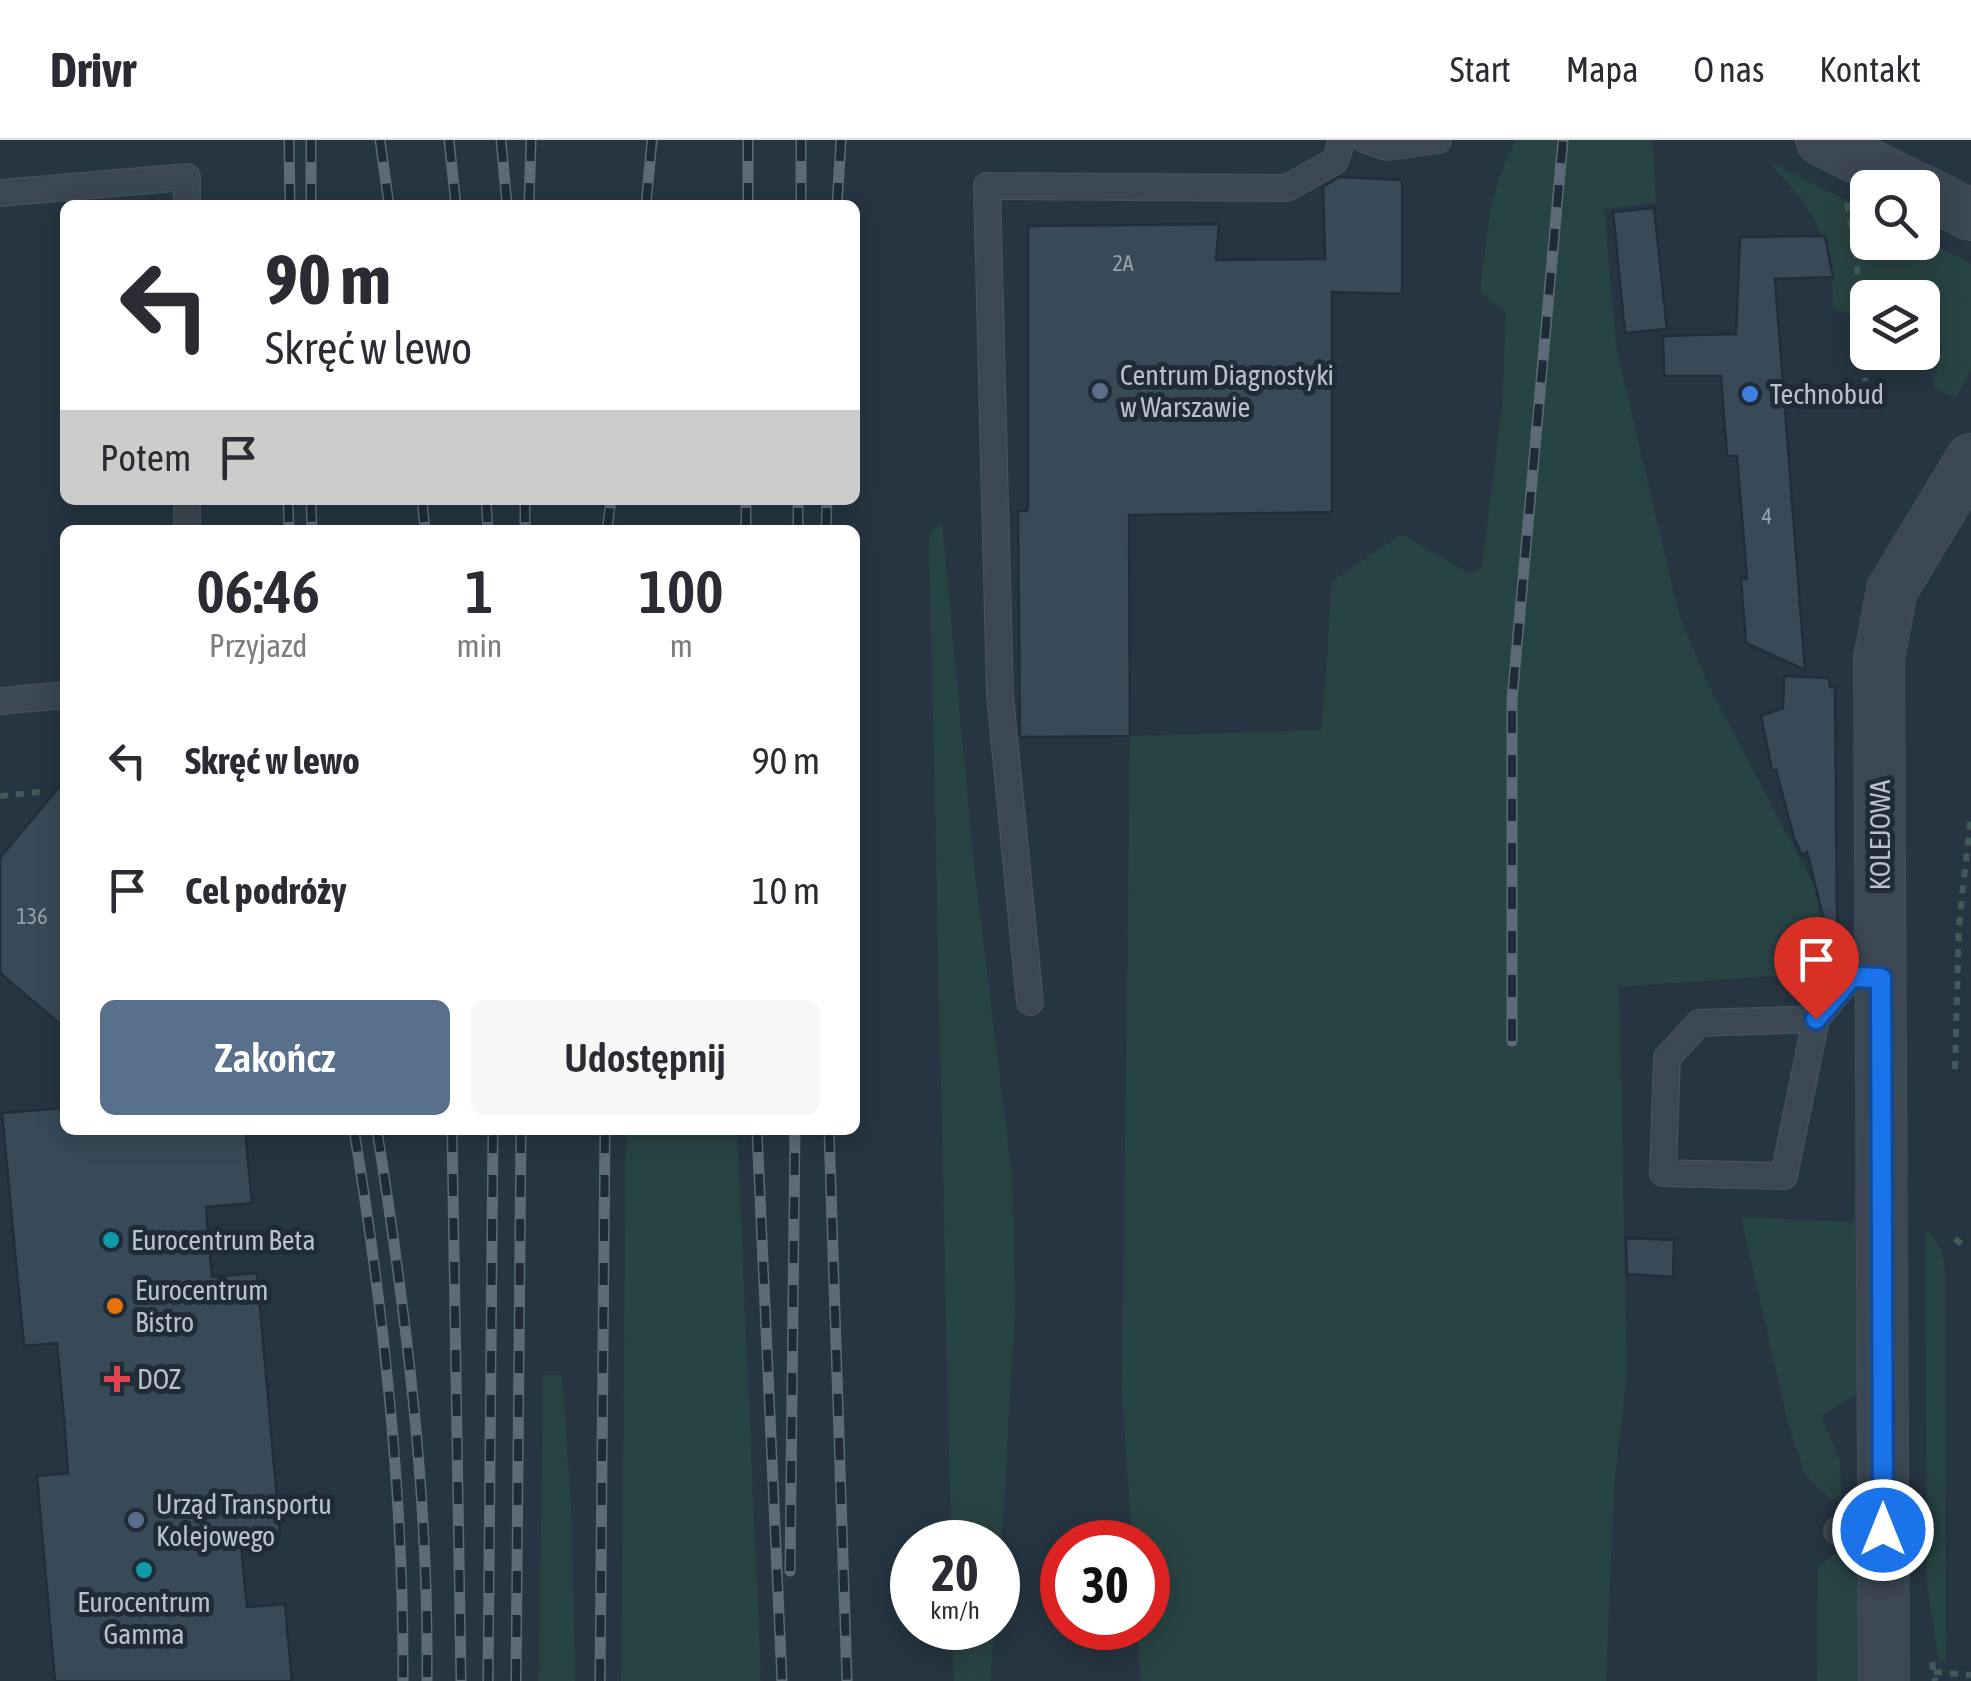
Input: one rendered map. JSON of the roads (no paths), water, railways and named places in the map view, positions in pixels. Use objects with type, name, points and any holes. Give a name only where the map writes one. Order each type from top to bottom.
[{"type":"street","points":[[1821,140],[1882,170]]},
{"type":"street","points":[[1940,199],[1971,214]]},
{"type":"street","name":"KOLEJOWA","points":[[1884,1681],[1860,1531],[1881,978],[1879,659],[1892,590],[1964,486]]},
{"type":"lane","points":[[1030,1002],[1000,696],[987,186],[1288,188],[1335,161],[1342,140]]},
{"type":"lane","points":[[1366,140],[1386,147],[1438,140]]},
{"type":"lane","points":[[0,192],[186,177],[186,200]]},
{"type":"lane","points":[[0,701],[60,695]]},
{"type":"lane","points":[[1816,1019],[1699,1023],[1667,1058],[1663,1173],[1784,1176],[1816,1019],[1852,977],[1881,978]]},
{"type":"railway","points":[[289,140],[290,200]]},
{"type":"railway","points":[[311,140],[311,200]]},
{"type":"railway","points":[[380,140],[388,200]]},
{"type":"railway","points":[[449,140],[455,200]]},
{"type":"railway","points":[[501,140],[507,200]]},
{"type":"railway","points":[[529,200],[531,140]]},
{"type":"railway","points":[[646,200],[652,140]]},
{"type":"railway","points":[[748,140],[748,200]]},
{"type":"railway","points":[[801,140],[801,200]]},
{"type":"railway","points":[[837,200],[841,140]]},
{"type":"railway","points":[[1512,1041],[1512,700],[1563,140]]},
{"type":"railway","points":[[288,505],[289,525]]},
{"type":"railway","points":[[311,505],[312,525]]},
{"type":"railway","points":[[422,505],[424,525]]},
{"type":"railway","points":[[486,505],[488,525]]},
{"type":"railway","points":[[525,505],[525,525]]},
{"type":"railway","points":[[608,525],[610,505]]},
{"type":"railway","points":[[746,505],[746,525]]},
{"type":"railway","points":[[798,505],[798,525]]},
{"type":"railway","points":[[826,525],[827,505]]},
{"type":"railway","points":[[355,1135],[390,1404],[400,1542],[403,1681]]},
{"type":"railway","points":[[378,1135],[414,1405],[424,1543],[427,1681]]},
{"type":"railway","points":[[452,1135],[461,1681]]},
{"type":"railway","points":[[488,1681],[493,1135]]},
{"type":"railway","points":[[516,1681],[521,1135]]},
{"type":"railway","points":[[600,1681],[605,1135]]},
{"type":"railway","points":[[757,1135],[782,1681]]},
{"type":"railway","points":[[790,1571],[795,1135]]},
{"type":"railway","points":[[829,1135],[847,1681]]},
{"type":"place","name":"Centrum Diagnostyki w Warszawie","points":[[1100,391]]},
{"type":"place","name":"Technobud","points":[[1750,394]]},
{"type":"place","name":"Eurocentrum Beta","points":[[111,1240]]},
{"type":"place","name":"Eurocentrum Bistro","points":[[115,1306]]},
{"type":"place","name":"DOZ","points":[[117,1379]]},
{"type":"place","name":"Urząd Transportu Kolejowego","points":[[136,1520]]},
{"type":"place","name":"Eurocentrum Gamma","points":[[144,1570]]}]
